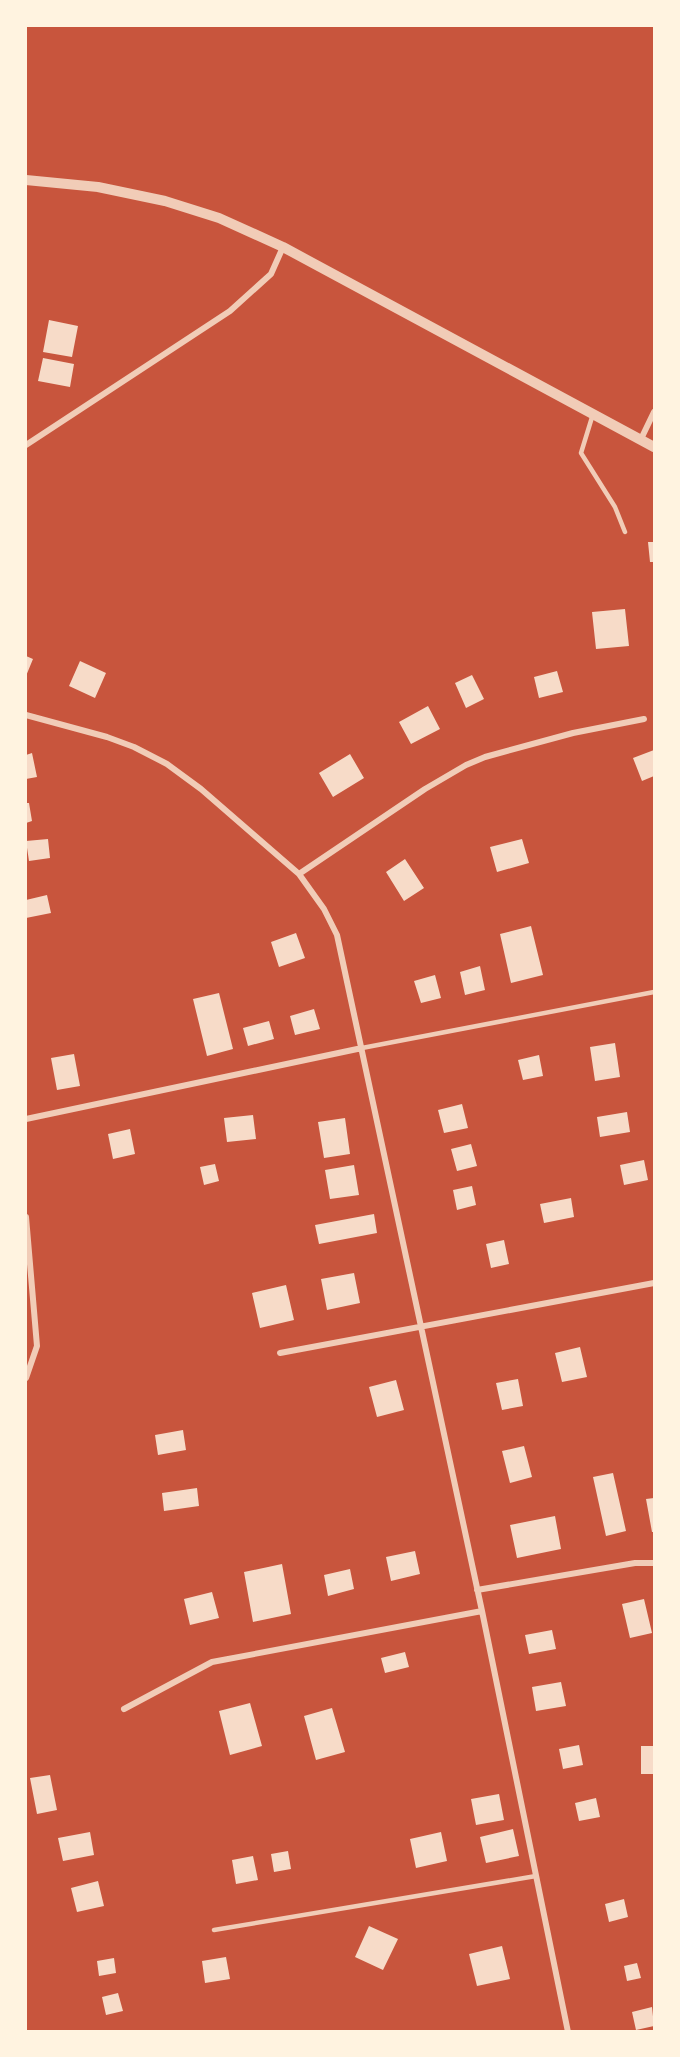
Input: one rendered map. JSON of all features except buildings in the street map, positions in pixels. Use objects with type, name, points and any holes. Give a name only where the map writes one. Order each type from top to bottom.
[{"type":"street","points":[[26,180],[98,187],[165,201],[219,218],[283,247],[654,447]]},
{"type":"street","points":[[26,445],[230,311],[271,274],[283,247]]},
{"type":"street","points":[[641,439],[654,412]]},
{"type":"street","points":[[26,716],[106,737],[134,747],[167,764],[201,789],[299,874],[324,909],[337,934],[482,1611],[568,2031]]},
{"type":"street","points":[[299,874],[425,789],[466,765],[485,757],[573,733],[644,718]]},
{"type":"street","points":[[26,1119],[362,1048]]},
{"type":"street","points":[[26,1217],[37,1346],[26,1378]]},
{"type":"street","points":[[280,1353],[654,1283]]},
{"type":"street","points":[[477,1590],[635,1563],[654,1563]]},
{"type":"street","points":[[124,1708],[212,1662],[482,1611]]},
{"type":"lane","points":[[593,414],[581,453],[615,507],[624,532]]},
{"type":"lane","points":[[362,1048],[654,992]]},
{"type":"lane","points":[[214,1930],[536,1876]]}]
